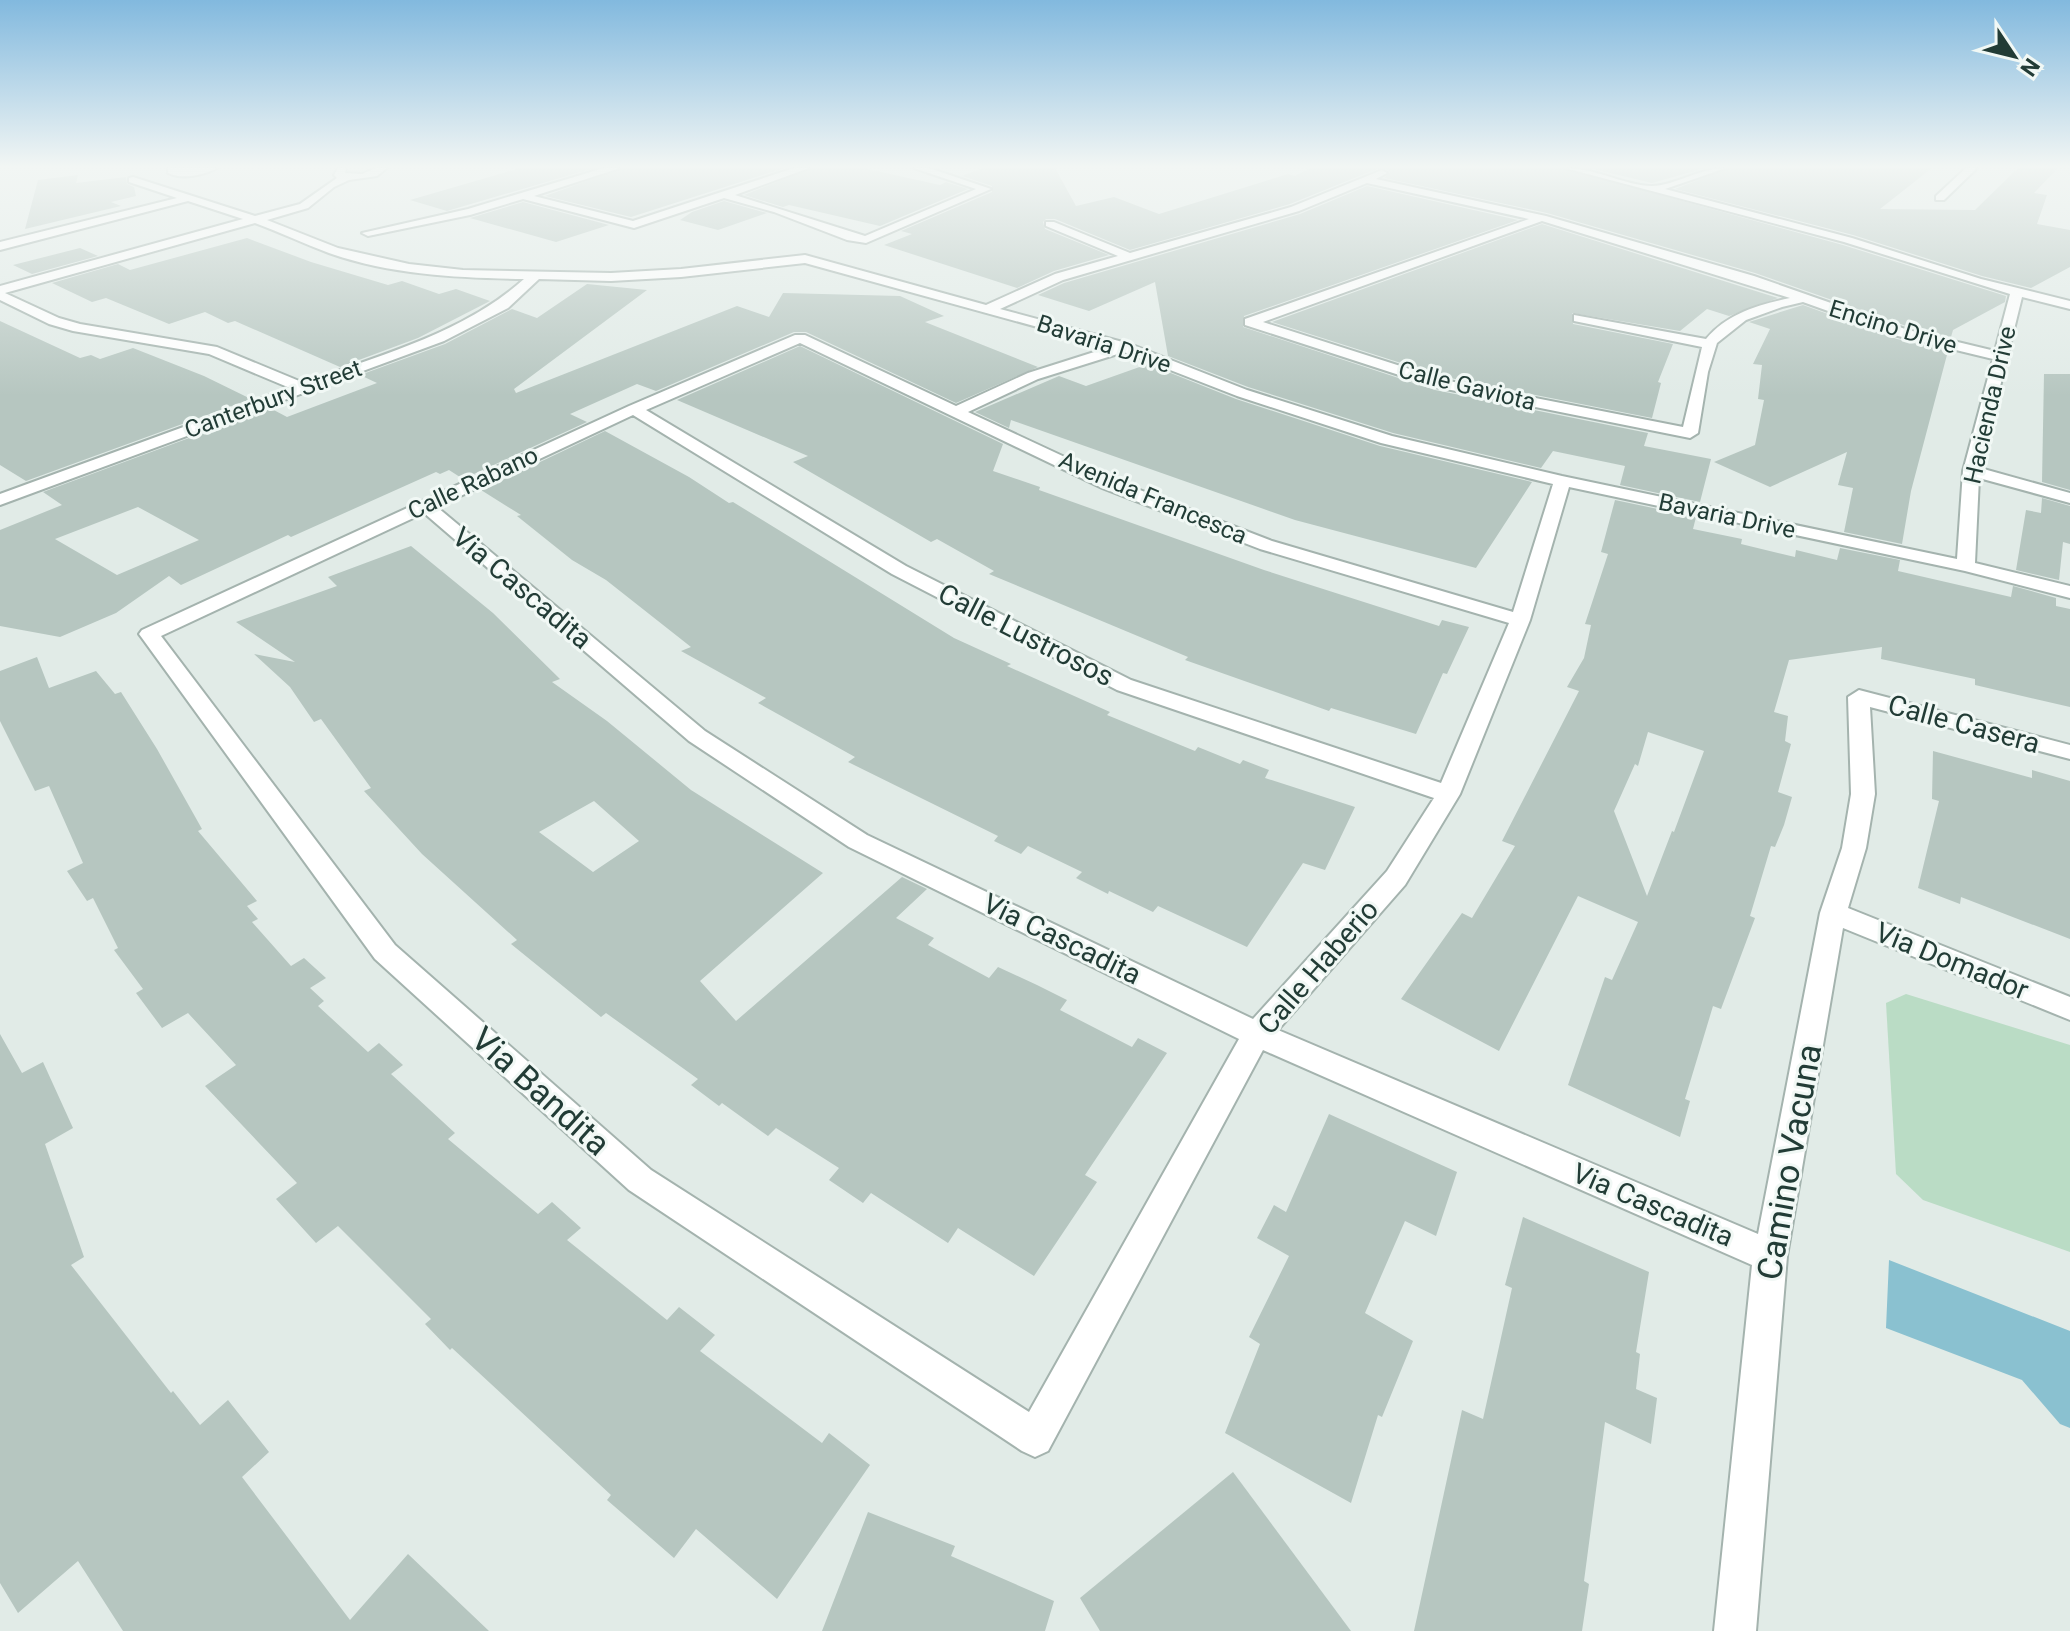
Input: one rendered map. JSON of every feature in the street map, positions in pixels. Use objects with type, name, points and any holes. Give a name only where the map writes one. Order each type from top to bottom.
[{"type":"street","points":[[0,292],[171,244]]},
{"type":"street","name":"Bavaria Drive","points":[[314,244],[365,260],[463,274],[534,277],[681,273],[805,259],[1125,347],[1242,393],[1387,440],[1562,481],[1966,566],[2070,592]]},
{"type":"street","points":[[1099,244],[1128,256]]},
{"type":"street","points":[[988,309],[1049,280],[1170,244]]},
{"type":"street","name":"Calle Gaviota","points":[[1469,244],[1250,322],[1441,384],[1690,433],[1709,344]]},
{"type":"street","name":"Encino Drive","points":[[1628,244],[1805,298],[1903,333],[2000,357]]},
{"type":"street","points":[[1861,244],[2017,293],[2070,305]]},
{"type":"street","name":"Canterbury Street","points":[[0,500],[475,322],[503,305],[534,277]]},
{"type":"street","points":[[0,292],[54,321],[78,328],[182,342],[212,350],[303,388]]},
{"type":"street","name":"Hacienda Drive","points":[[1966,566],[1971,471],[2017,293]]},
{"type":"street","points":[[1579,318],[1709,344],[1729,323],[1761,308],[1805,298]]},
{"type":"street","name":"Calle Rabano","points":[[149,634],[634,409],[800,338]]},
{"type":"street","name":"Avenida Francesca","points":[[800,338],[1108,484],[1266,545],[1520,620]]},
{"type":"street","points":[[958,411],[1033,376],[1125,347]]},
{"type":"street","name":"Calle Lustrosos","points":[[634,409],[899,570],[1124,685],[1448,794]]},
{"type":"street","points":[[1971,471],[2070,498]]},
{"type":"street","name":"Calle Haberio","points":[[1035,1438],[1257,1034],[1396,878],[1448,794],[1520,620],[1562,481]]},
{"type":"street","name":"Via Cascadita","points":[[425,505],[697,736],[858,841],[1257,1034],[1770,1256]]},
{"type":"street","name":"Via Bandita","points":[[149,634],[385,952],[640,1180],[1035,1438]]},
{"type":"street","name":"Calle Casera","points":[[1859,697],[2070,752]]},
{"type":"street","name":"Camino Vacuna","points":[[1735,1631],[1770,1256],[1833,913],[1854,848],[1863,794],[1859,697]]},
{"type":"street","name":"Via Domador","points":[[1833,913],[2070,1009]]},
{"type":"green space","points":[[1906,994],[2070,1045],[2070,1252],[1923,1200],[1896,1174],[1886,1003]]},
{"type":"water","points":[[1889,1260],[2070,1331],[2070,1428],[2060,1424],[2022,1380],[1886,1328]]},
{"type":"building","points":[[225,244],[263,244],[388,285],[402,281],[439,294],[456,289],[490,301],[418,338],[340,367],[235,321],[228,323],[205,312],[169,324],[106,298],[92,302],[52,283],[118,264],[130,270]]},
{"type":"building","points":[[1082,244],[1109,255],[1054,271],[1017,288],[884,245]]},
{"type":"building","points":[[1116,244],[1150,244],[1130,250]]},
{"type":"building","points":[[1197,244],[1449,244],[1244,316],[1243,327],[1435,390],[1648,433],[1644,446],[1711,459],[1700,502],[1620,485],[1625,466],[1553,451],[1541,468],[1393,433],[1248,387],[1168,356],[1155,282],[1089,311],[1038,295],[1064,283]]},
{"type":"building","points":[[1487,244],[1606,244],[1778,298],[1729,316],[1707,309],[1680,331],[1572,313],[1573,324],[1673,344],[1658,382],[1661,383],[1652,418],[1445,377],[1272,322]]},
{"type":"building","points":[[1655,244],[1840,244],[2006,296],[2005,302],[1953,330],[1951,337],[1909,327],[1755,273]]},
{"type":"building","points":[[1882,244],[2070,244],[2070,267],[2031,288]]},
{"type":"building","points":[[80,248],[98,256],[32,274],[13,265]]},
{"type":"building","points":[[587,284],[647,290],[514,389],[516,393],[737,306],[769,317],[783,293],[900,296],[944,316],[925,322],[1038,367],[956,403],[806,332],[794,332],[656,391],[637,384],[570,414],[587,422],[463,479],[449,470],[440,474],[436,472],[181,585],[169,576],[116,613],[60,637],[0,626],[0,530],[62,505],[43,492],[270,408],[287,417],[377,383],[360,375],[445,344],[512,309],[537,318]],"holes":[[[138,507],[199,540],[117,575],[55,539]]]},
{"type":"building","points":[[1803,305],[1897,339],[1948,351],[1911,491],[1902,544],[1844,532],[1853,488],[1838,485],[1847,452],[1770,487],[1714,462],[1755,445],[1764,400],[1758,399],[1762,365],[1753,364],[1770,329],[1749,322]]},
{"type":"building","points":[[0,321],[80,358],[91,355],[100,359],[133,348],[204,376],[251,399],[26,481],[0,465]]},
{"type":"building","points":[[800,346],[1003,444],[993,471],[1264,570],[1439,626],[1442,620],[1469,627],[1447,674],[1443,673],[1416,734],[1331,708],[1329,711],[1185,660],[1188,657],[989,574],[994,571],[937,539],[931,542],[793,462],[808,456],[677,400]]},
{"type":"building","points":[[1148,364],[1236,399],[1380,446],[1532,482],[1476,568],[1295,520],[1011,420],[1009,428],[975,412],[1059,376],[1086,386]]},
{"type":"building","points":[[2044,374],[2070,374],[2070,490],[2042,482]]},
{"type":"building","points":[[605,431],[729,503],[733,502],[954,638],[1011,664],[1007,666],[1110,712],[1107,715],[1195,751],[1198,747],[1240,764],[1243,760],[1269,770],[1265,778],[1355,807],[1325,870],[1303,863],[1247,947],[1158,906],[1153,912],[1109,891],[1108,894],[1076,878],[1082,872],[1028,846],[1021,854],[994,841],[998,836],[848,762],[855,757],[758,703],[766,698],[681,651],[691,647],[606,580],[572,560],[517,516],[521,515],[481,490]]},
{"type":"building","points":[[2042,498],[2070,506],[2070,544],[2063,542],[2059,580],[2016,570],[2026,510],[2041,513]]},
{"type":"building","points":[[1615,500],[1696,517],[1693,529],[1742,539],[1741,544],[1795,557],[1796,550],[1837,560],[1840,548],[1900,560],[1898,571],[2011,597],[2013,586],[2056,598],[2056,606],[2070,609],[2070,707],[1975,685],[1975,679],[1881,659],[1882,647],[1789,660],[1774,712],[1788,716],[1785,741],[1791,744],[1778,792],[1792,797],[1775,847],[1771,846],[1750,916],[1755,918],[1721,1009],[1713,1006],[1685,1099],[1690,1101],[1680,1137],[1568,1085],[1605,977],[1612,980],[1638,922],[1578,896],[1499,1051],[1401,999],[1462,913],[1472,918],[1515,846],[1502,841],[1579,691],[1567,687],[1584,658],[1591,625],[1585,624],[1608,554],[1601,552]],"holes":[[[1648,732],[1704,751],[1674,832],[1647,896],[1614,811],[1635,764],[1638,766]]]},
{"type":"building","points":[[411,546],[493,613],[560,679],[552,682],[607,721],[691,790],[823,873],[700,981],[736,1021],[902,877],[927,889],[896,918],[934,938],[928,945],[989,978],[998,967],[1067,1000],[1060,1010],[1132,1047],[1138,1038],[1167,1053],[1085,1175],[1097,1182],[1034,1276],[958,1228],[948,1243],[871,1193],[863,1203],[829,1180],[839,1168],[776,1128],[768,1136],[722,1103],[719,1106],[691,1085],[698,1079],[606,1013],[601,1017],[511,944],[517,940],[422,854],[364,791],[371,788],[321,719],[314,722],[290,687],[254,654],[295,662],[236,622],[337,586],[328,577]],"holes":[[[594,801],[639,841],[593,872],[539,832]]]},
{"type":"building","points":[[37,657],[49,688],[96,671],[115,694],[121,692],[202,829],[198,831],[257,901],[247,906],[258,919],[252,922],[291,966],[304,958],[326,978],[310,988],[324,1001],[318,1006],[368,1052],[379,1043],[403,1065],[391,1074],[455,1133],[448,1139],[538,1214],[552,1202],[581,1228],[567,1240],[667,1320],[679,1307],[715,1335],[700,1351],[822,1443],[829,1433],[870,1465],[777,1599],[696,1529],[674,1558],[607,1500],[611,1495],[452,1348],[450,1350],[425,1324],[431,1319],[338,1226],[316,1243],[276,1199],[297,1183],[205,1086],[236,1065],[188,1013],[162,1028],[136,993],[143,989],[114,950],[118,948],[93,898],[87,901],[67,871],[83,863],[49,786],[35,791],[0,721],[0,671]]},
{"type":"building","points":[[1933,751],[2032,778],[2032,770],[2070,781],[2070,939],[1961,897],[1960,904],[1918,888],[1939,801],[1932,799]]},
{"type":"building","points":[[0,1034],[22,1073],[43,1062],[73,1128],[45,1144],[84,1257],[71,1265],[171,1393],[173,1391],[200,1425],[228,1400],[269,1452],[242,1477],[350,1620],[408,1554],[489,1631],[123,1631],[78,1561],[18,1613],[0,1583]]},
{"type":"building","points":[[1329,1114],[1457,1172],[1436,1236],[1405,1221],[1365,1313],[1413,1341],[1382,1417],[1378,1415],[1351,1503],[1225,1433],[1260,1344],[1249,1337],[1289,1256],[1257,1238],[1274,1205],[1286,1212]]},
{"type":"building","points":[[1523,1217],[1649,1272],[1636,1352],[1640,1354],[1636,1389],[1657,1398],[1651,1444],[1605,1422],[1584,1581],[1589,1584],[1582,1631],[1414,1631],[1462,1410],[1483,1419],[1512,1288],[1505,1285]]},
{"type":"building","points":[[1233,1472],[1351,1631],[1100,1631],[1080,1598]]},
{"type":"building","points":[[868,1512],[955,1546],[951,1556],[1054,1601],[1045,1631],[822,1631]]}]
